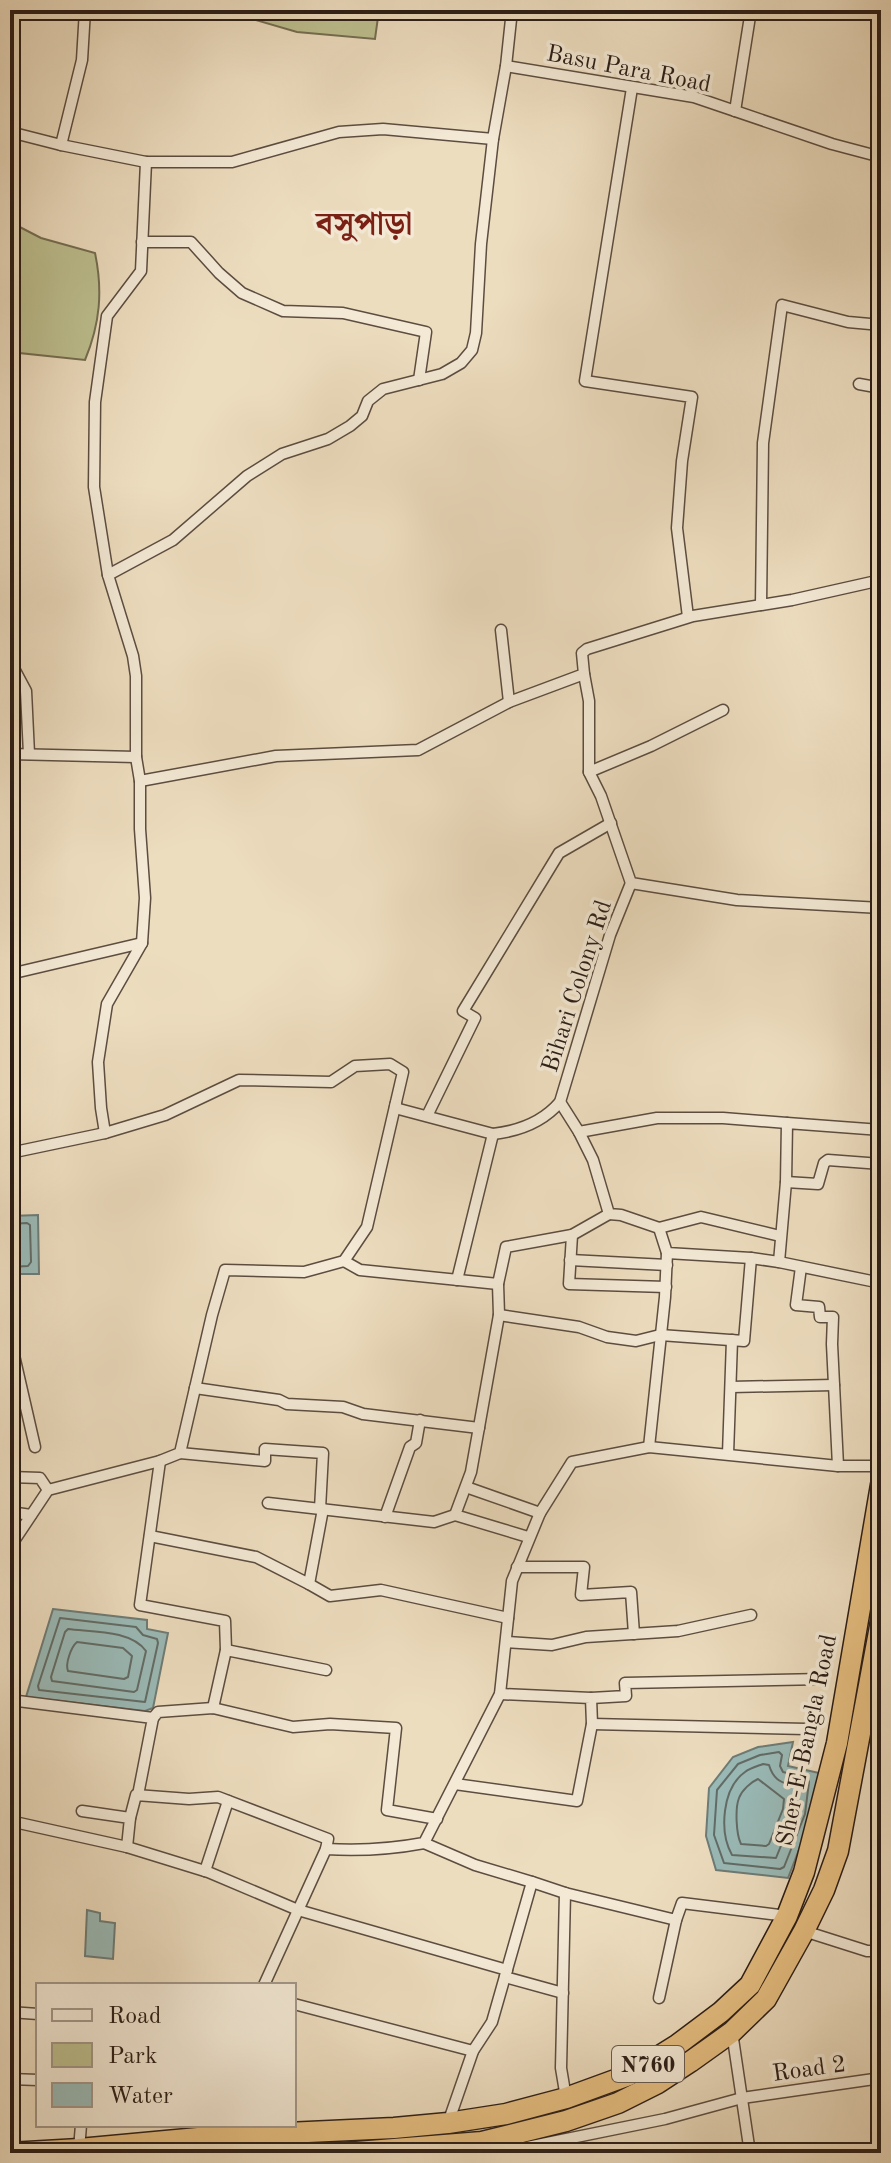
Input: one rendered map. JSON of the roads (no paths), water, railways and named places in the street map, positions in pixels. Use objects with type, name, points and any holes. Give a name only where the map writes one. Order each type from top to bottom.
[{"type":"highway","name":"Sher-E-Bangla Road","points":[[344,2153],[488,2149],[618,2103],[658,2083],[732,2032],[766,1999],[824,1890],[838,1851],[847,1746],[872,1590],[881,1485]]},
{"type":"highway","name":"Sher-E-Bangla Road","points":[[10,2153],[79,2149],[222,2130],[311,2131],[448,2123],[506,2114],[566,2098],[629,2075],[721,2012],[750,1985],[787,1916],[804,1872],[847,1746],[881,1621]]},
{"type":"highway","points":[[647,2064],[658,2083]]},
{"type":"highway","points":[[308,2153],[311,2131]]},
{"type":"street","points":[[61,145],[82,60],[85,10]]},
{"type":"street","points":[[108,575],[173,540],[247,476],[282,454],[328,439],[350,426],[362,416],[368,401],[383,389],[442,374],[461,363],[472,350],[493,139],[512,10]]},
{"type":"street","points":[[735,111],[751,10]]},
{"type":"street","name":"Basu Para Road","points":[[506,66],[694,97],[832,144],[881,157]]},
{"type":"street","points":[[632,88],[585,381],[692,397],[682,461],[677,528],[688,617]]},
{"type":"street","points":[[10,132],[146,162],[232,162],[339,132],[383,129],[493,139]]},
{"type":"street","points":[[105,1133],[98,1062],[107,1004],[142,943],[145,898],[140,781],[136,757],[136,676],[133,656],[108,575],[94,487],[95,402],[107,316],[141,271],[146,162]]},
{"type":"street","points":[[142,242],[191,242],[242,293],[283,311],[343,313],[426,332],[419,380]]},
{"type":"street","points":[[761,605],[763,443],[782,305],[848,322],[881,325]]},
{"type":"street","points":[[859,384],[881,388]]},
{"type":"street","points":[[881,580],[688,617],[582,653],[589,701],[589,772],[601,796],[631,883],[737,900],[881,908]]},
{"type":"street","points":[[501,630],[509,702]]},
{"type":"street","points":[[10,661],[26,691],[29,754]]},
{"type":"street","points":[[140,781],[276,756],[418,750],[509,702],[584,674]]},
{"type":"street","points":[[589,772],[651,746],[723,710]]},
{"type":"street","points":[[10,754],[136,757]]},
{"type":"street","points":[[427,1116],[475,1018],[463,1011],[559,853],[611,823]]},
{"type":"street","name":"Bihari Colony Rd","points":[[560,1102],[610,935],[631,883]]},
{"type":"street","points":[[10,974],[142,943]]},
{"type":"street","points":[[10,1153],[105,1133],[165,1115],[239,1080],[331,1082],[355,1066],[390,1064],[403,1072],[367,1227],[344,1261],[304,1272],[225,1270],[180,1453]]},
{"type":"street","points":[[396,1103],[395,1108],[493,1134],[510,1132],[550,1114],[560,1102],[593,1160],[609,1214]]},
{"type":"street","points":[[579,1132],[657,1118],[723,1118],[881,1130]]},
{"type":"street","points":[[779,1262],[787,1123]]},
{"type":"street","points":[[457,1280],[493,1134]]},
{"type":"street","points":[[786,1182],[818,1184],[824,1163],[828,1160],[881,1164]]},
{"type":"street","points":[[455,1515],[471,1472],[499,1315],[498,1284],[506,1247],[572,1235],[609,1214],[659,1228],[701,1217],[780,1236]]},
{"type":"street","points":[[649,1447],[666,1287],[667,1253],[659,1228]]},
{"type":"street","points":[[572,1235],[569,1284],[666,1287]]},
{"type":"street","points":[[667,1253],[751,1258],[881,1283]]},
{"type":"street","points":[[499,1315],[579,1327],[607,1337],[636,1341],[660,1335],[744,1341],[751,1258]]},
{"type":"street","points":[[570,1260],[667,1265]]},
{"type":"street","points":[[344,1261],[360,1270],[498,1284]]},
{"type":"street","points":[[801,1267],[796,1305],[819,1307],[820,1317],[833,1317],[838,1466]]},
{"type":"street","points":[[728,1454],[732,1340]]},
{"type":"street","points":[[10,1350],[13,1351],[35,1447]]},
{"type":"street","points":[[731,1387],[834,1385]]},
{"type":"street","points":[[195,1388],[279,1400],[287,1404],[343,1407],[363,1414],[479,1428]]},
{"type":"street","points":[[385,1517],[410,1447],[416,1443],[420,1420]]},
{"type":"street","points":[[424,1843],[500,1694],[512,1581],[540,1513],[572,1462],[649,1447],[838,1466],[881,1466]]},
{"type":"street","points":[[10,1547],[48,1490],[180,1453],[265,1461],[265,1449],[323,1453],[321,1509],[309,1584]]},
{"type":"street","points":[[160,1461],[140,1605],[225,1621],[226,1650],[213,1708]]},
{"type":"street","points":[[10,1477],[40,1478],[48,1490]]},
{"type":"street","points":[[466,1487],[540,1513]]},
{"type":"street","points":[[268,1503],[434,1522],[455,1515],[528,1537]]},
{"type":"street","points":[[10,1512],[31,1515]]},
{"type":"street","points":[[150,1536],[256,1557],[330,1596],[381,1590],[508,1618]]},
{"type":"street","points":[[517,1567],[584,1567],[581,1595],[631,1592],[634,1634]]},
{"type":"street","points":[[506,1642],[552,1645],[586,1637],[678,1631],[751,1615]]},
{"type":"street","points":[[226,1650],[326,1670]]},
{"type":"street","points":[[500,1694],[591,1698],[626,1696],[625,1683],[823,1679]]},
{"type":"street","points":[[455,1784],[577,1801],[592,1724],[591,1698]]},
{"type":"street","points":[[10,1700],[153,1718]]},
{"type":"street","points":[[127,1847],[130,1818],[138,1795],[153,1718],[158,1712],[213,1708],[293,1727],[330,1724],[396,1728],[387,1810],[437,1819]]},
{"type":"street","points":[[592,1724],[806,1729]]},
{"type":"street","points":[[138,1795],[189,1799],[218,1797],[328,1839],[265,1983]]},
{"type":"street","points":[[205,1871],[228,1801]]},
{"type":"street","points":[[82,1811],[130,1818]]},
{"type":"street","points":[[10,1821],[127,1847],[205,1871],[298,1910],[563,1993]]},
{"type":"street","points":[[326,1849],[424,1843],[475,1865],[565,1893],[676,1920]]},
{"type":"street","points":[[448,2123],[473,2051],[492,2022],[532,1882]]},
{"type":"street","points":[[565,1893],[561,2068],[566,2098]]},
{"type":"street","points":[[659,1998],[682,1903],[787,1916]]},
{"type":"street","points":[[804,1931],[867,1951],[881,1951]]},
{"type":"street","points":[[296,2005],[473,2051]]},
{"type":"street","points":[[10,2012],[36,2014]]},
{"type":"street","points":[[732,2032],[750,2153]]},
{"type":"street","name":"Road 2","points":[[488,2149],[665,2119],[742,2098],[881,2078]]},
{"type":"street","points":[[10,2079],[36,2080]]},
{"type":"street","points":[[79,2149],[81,2127]]},
{"type":"water","points":[[38,1215],[39,1274],[10,1274],[10,1216]]},
{"type":"water","points":[[53,1609],[147,1620],[147,1629],[168,1633],[153,1708],[145,1711],[26,1697]]},
{"type":"water","points":[[793,1742],[788,1766],[819,1773],[812,1816],[788,1878],[716,1870],[706,1836],[709,1788],[733,1757],[758,1747]]},
{"type":"water","points":[[87,1910],[100,1913],[100,1921],[115,1923],[113,1959],[85,1956]]},
{"type":"district","name":"বসুপাড়া","points":[[364,223]]}]
